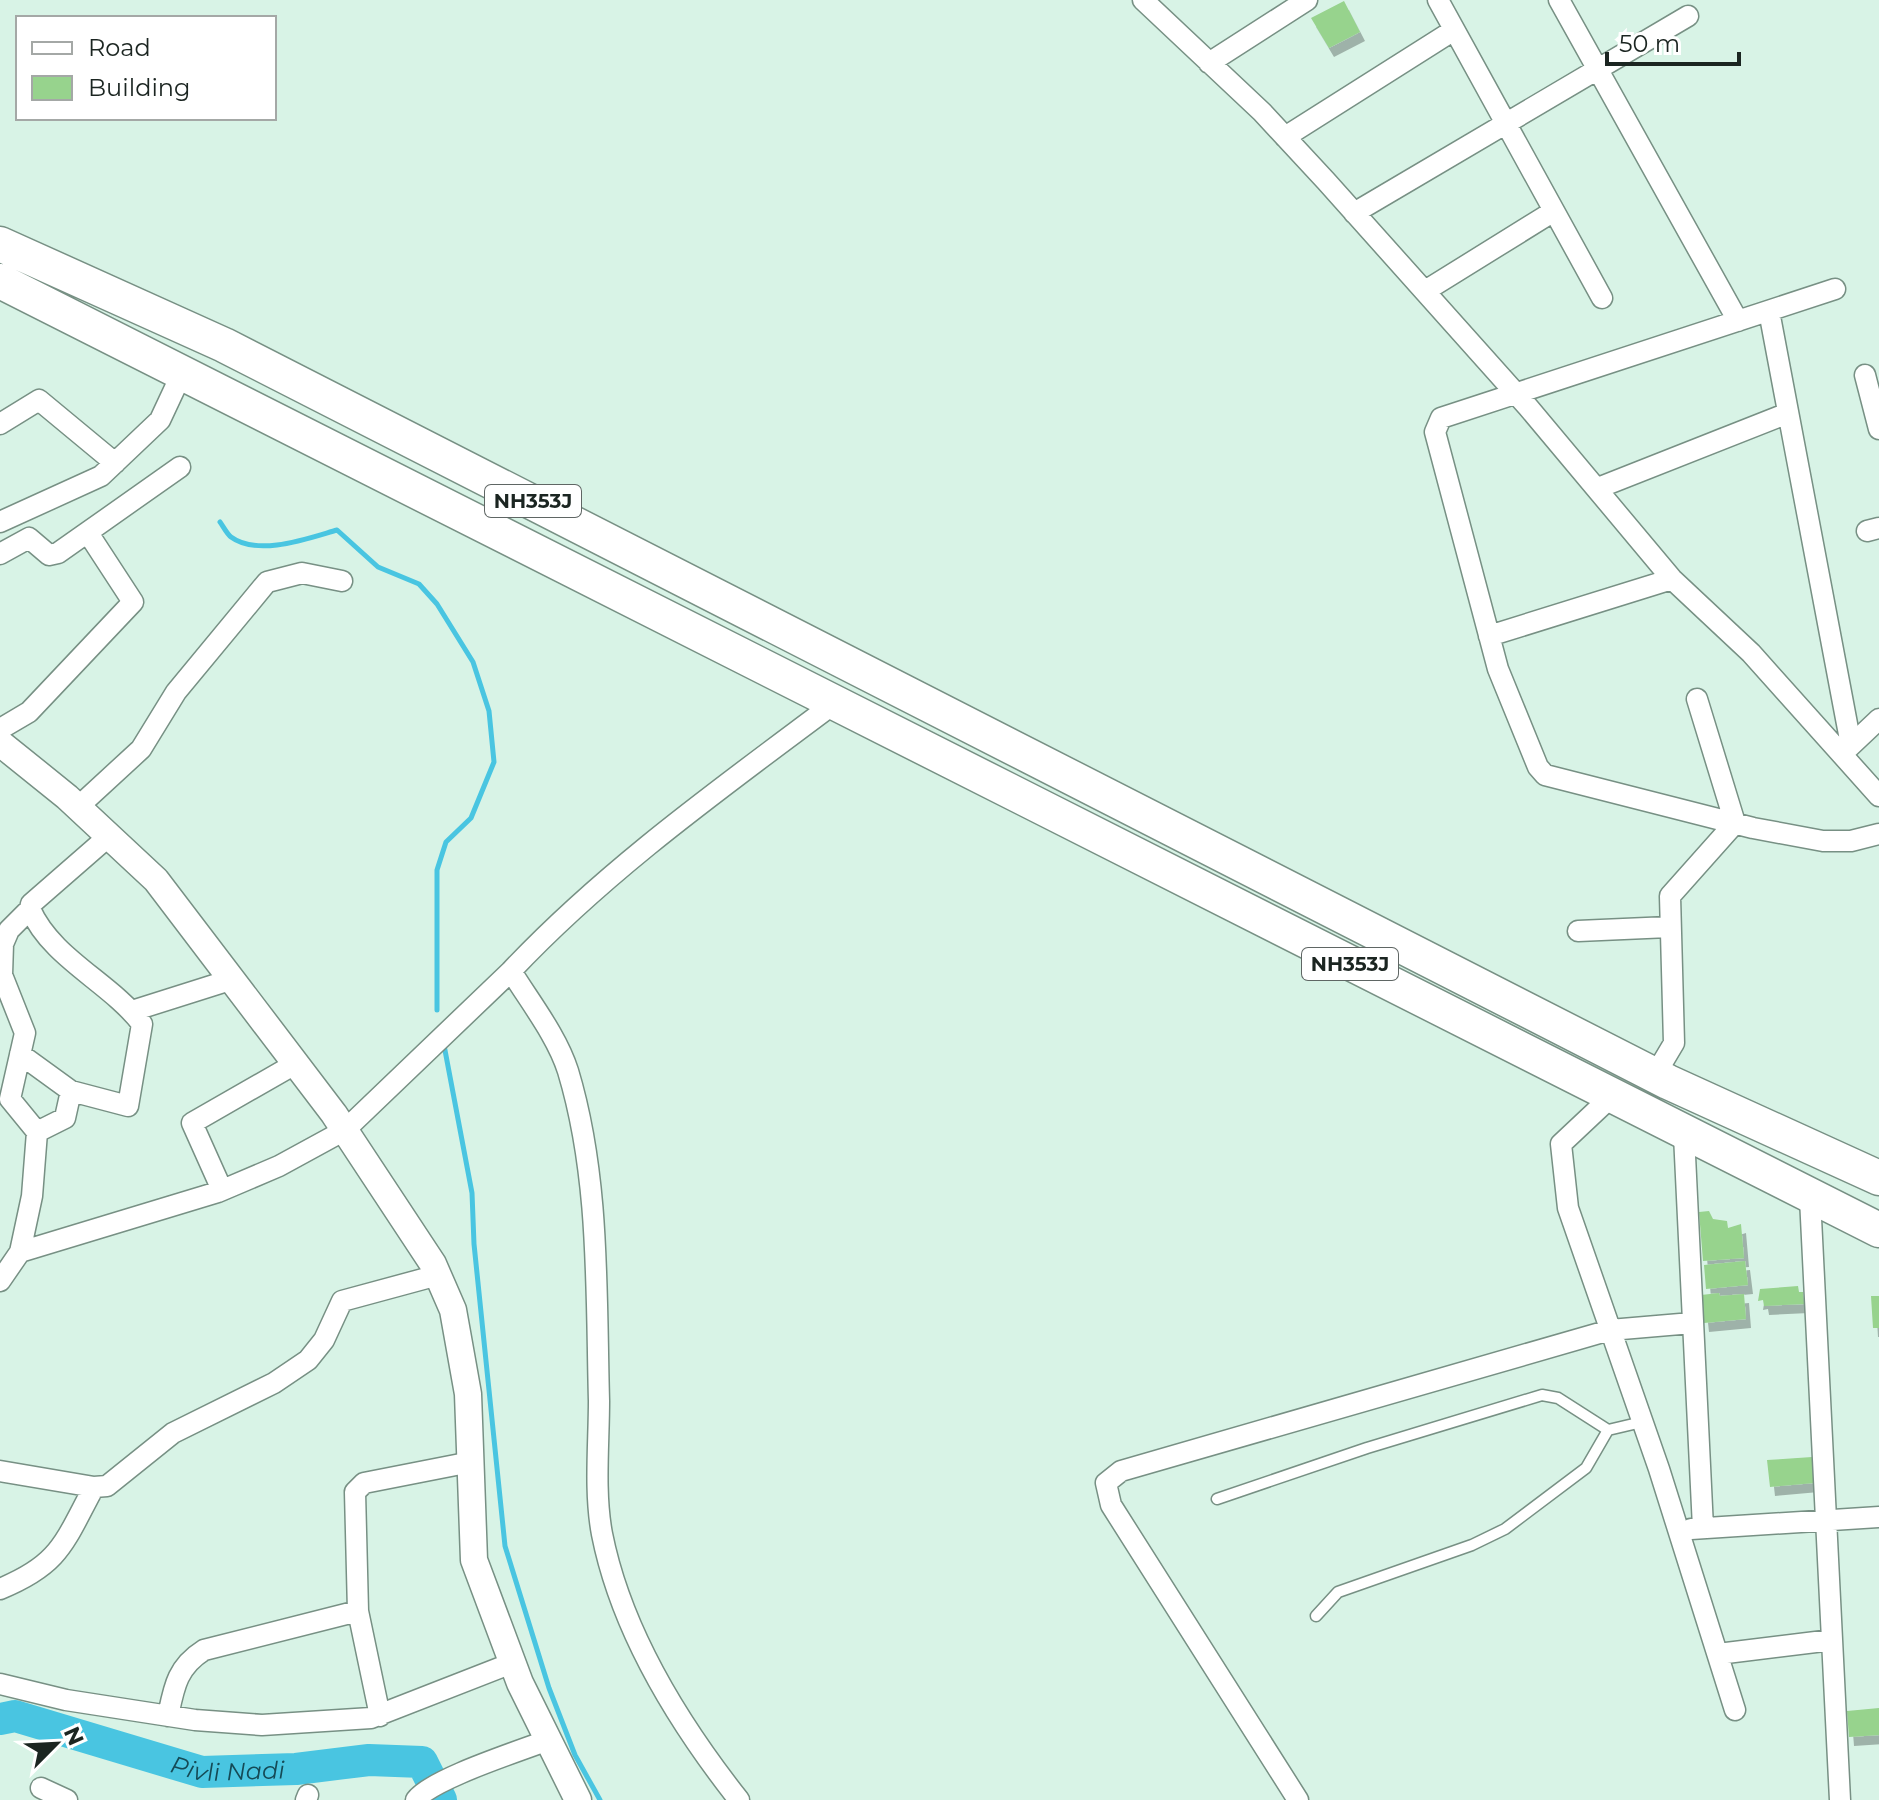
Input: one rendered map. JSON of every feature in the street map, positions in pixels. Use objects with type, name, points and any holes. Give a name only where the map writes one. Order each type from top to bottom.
[{"type":"highway","name":"NH353J","points":[[0,244],[224,345],[1655,1075],[1879,1178]]},
{"type":"highway","name":"NH353J","points":[[0,281],[1684,1135],[1879,1230]]},
{"type":"street","points":[[1143,0],[1285,137],[1598,488],[1672,579],[1751,653],[1846,750],[1879,796]]},
{"type":"street","points":[[1209,63],[1307,0]]},
{"type":"street","points":[[1438,0],[1602,298]]},
{"type":"street","points":[[1559,0],[1738,321]]},
{"type":"street","points":[[1354,213],[1505,121],[1688,16]]},
{"type":"street","points":[[1285,137],[1454,30]]},
{"type":"street","points":[[1425,291],[1554,211]]},
{"type":"street","points":[[1835,289],[1441,418],[1435,426],[1509,702],[1538,767],[1545,775],[1735,823],[1823,841],[1851,841],[1879,834]]},
{"type":"street","points":[[1769,311],[1846,750]]},
{"type":"street","points":[[1865,375],[1876,405],[1879,429]]},
{"type":"street","points":[[0,522],[101,476],[160,420],[194,379]]},
{"type":"street","points":[[0,424],[39,400],[115,463]]},
{"type":"street","points":[[1598,488],[1788,413]]},
{"type":"street","points":[[0,554],[29,538],[54,555],[180,467]]},
{"type":"street","points":[[0,729],[29,712],[133,602],[88,533]]},
{"type":"street","points":[[78,807],[141,749],[176,692],[267,582],[302,573],[342,581]]},
{"type":"street","points":[[1489,636],[1672,579]]},
{"type":"street","points":[[20,1252],[222,1190],[279,1166],[345,1130],[554,926],[829,699]]},
{"type":"street","points":[[1697,699],[1735,823]]},
{"type":"street","points":[[1846,750],[1879,719]]},
{"type":"street","points":[[0,743],[78,807],[156,880],[345,1130],[438,1275],[453,1310],[468,1394],[474,1560],[512,1663],[578,1800]]},
{"type":"street","points":[[1655,1075],[1674,1043],[1668,907],[1674,889],[1735,823]]},
{"type":"street","points":[[0,1281],[20,1252],[32,1196],[37,1132],[10,1099],[24,1026],[1,969],[9,930],[30,909],[31,904],[109,836]]},
{"type":"street","points":[[20,1054],[71,1091],[128,1106],[142,1024],[132,1011],[65,956],[30,909]]},
{"type":"street","points":[[1578,931],[1669,927]]},
{"type":"street","points":[[511,971],[567,1069],[591,1194],[601,1530],[614,1584],[644,1650],[697,1744],[739,1800]]},
{"type":"street","points":[[132,1011],[230,980]]},
{"type":"street","points":[[222,1190],[192,1123],[295,1064]]},
{"type":"street","points":[[37,1132],[65,1118],[71,1091]]},
{"type":"street","points":[[1611,1097],[1561,1144],[1568,1208],[1679,1529],[1735,1710]]},
{"type":"street","points":[[1684,1135],[1703,1528]]},
{"type":"street","points":[[1810,1198],[1840,1800]]},
{"type":"street","points":[[0,1471],[94,1487],[119,1479],[173,1433],[293,1371],[317,1350],[342,1301],[438,1275]]},
{"type":"street","points":[[1298,1800],[1111,1505],[1106,1483],[1121,1471],[1610,1330],[1692,1323]]},
{"type":"street","points":[[380,1716],[358,1611],[354,1501],[359,1487],[471,1462]]},
{"type":"street","points":[[0,1589],[33,1576],[50,1562],[94,1487]]},
{"type":"street","points":[[1679,1529],[1879,1517]]},
{"type":"street","points":[[168,1716],[177,1676],[188,1660],[204,1650],[358,1611]]},
{"type":"street","points":[[1718,1654],[1832,1640]]},
{"type":"street","points":[[0,1684],[66,1700],[168,1716],[262,1725],[380,1716],[512,1663]]},
{"type":"street","points":[[419,1796],[444,1781],[548,1740]]},
{"type":"street","points":[[41,1788],[67,1800]]},
{"type":"lane","points":[[1217,1499],[1367,1448],[1542,1395],[1558,1398],[1608,1430],[1642,1422]]},
{"type":"lane","points":[[1316,1616],[1338,1592],[1472,1545],[1505,1529],[1586,1468],[1608,1430]]},
{"type":"building","points":[[1344,1],[1360,32],[1329,48],[1311,18]]},
{"type":"building","points":[[1709,1211],[1713,1219],[1727,1221],[1728,1228],[1741,1224],[1744,1258],[1703,1261],[1699,1212]]},
{"type":"building","points":[[1745,1261],[1748,1285],[1706,1289],[1704,1265]]},
{"type":"building","points":[[1798,1286],[1799,1292],[1803,1292],[1804,1304],[1764,1306],[1763,1300],[1758,1301],[1760,1289]]},
{"type":"building","points":[[1719,1293],[1720,1296],[1744,1294],[1746,1319],[1704,1323],[1701,1295]]},
{"type":"building","points":[[1871,1296],[1879,1296],[1879,1328],[1873,1328]]},
{"type":"building","points":[[1812,1457],[1814,1483],[1770,1487],[1767,1460]]},
{"type":"building","points":[[1879,1708],[1879,1735],[1849,1737],[1847,1711]]},
{"type":"waterway","points":[[220,522],[231,537],[242,543],[269,546],[337,530],[378,567],[419,584],[437,604],[473,662],[489,711],[494,762],[471,818],[446,842],[437,870],[437,1010]]},
{"type":"waterway","points":[[444,1045],[472,1193],[474,1244],[505,1546],[549,1688],[575,1755],[600,1800]]},
{"type":"waterway","name":"Pivli Nadi","points":[[0,1719],[15,1716],[202,1772],[296,1769],[369,1760],[422,1762],[441,1800]]}]
